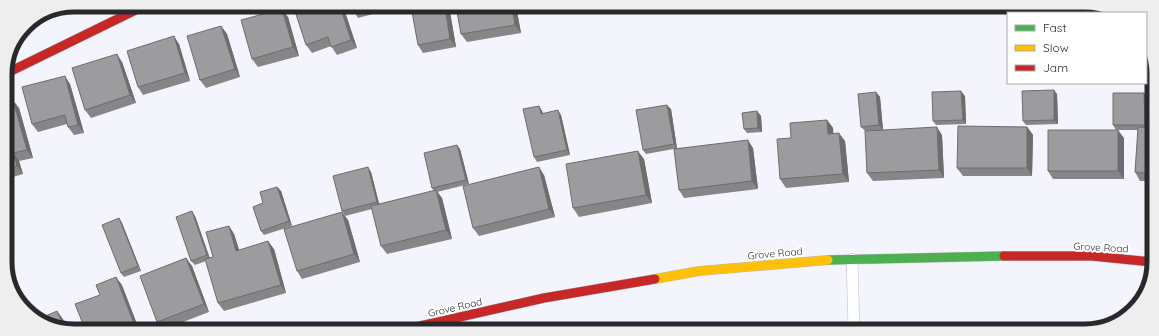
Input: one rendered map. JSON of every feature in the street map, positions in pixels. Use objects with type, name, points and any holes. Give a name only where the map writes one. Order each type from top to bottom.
[{"type":"street","points":[[12,71],[132,12]]},
{"type":"street","name":"Grove Road","points":[[429,324],[544,298],[699,271],[852,259],[966,256],[1092,256],[1147,262]]},
{"type":"lane","points":[[852,259],[854,324]]},
{"type":"building","points":[[271,12],[283,12],[293,47],[252,59],[241,20]]},
{"type":"building","points":[[295,12],[342,12],[351,40],[331,47],[328,37],[306,45]]},
{"type":"building","points":[[412,12],[446,12],[450,39],[418,45]]},
{"type":"building","points":[[457,12],[513,12],[515,25],[461,34]]},
{"type":"building","points":[[221,26],[235,69],[200,80],[187,36]]},
{"type":"building","points":[[174,36],[185,73],[138,87],[127,51]]},
{"type":"building","points":[[117,54],[130,95],[85,110],[72,68]]},
{"type":"building","points":[[65,76],[78,125],[68,127],[65,115],[32,124],[22,87]]},
{"type":"building","points":[[1054,90],[1054,120],[1023,121],[1022,91]]},
{"type":"building","points":[[961,91],[963,120],[933,121],[932,92]]},
{"type":"building","points":[[876,92],[879,125],[861,127],[858,94]]},
{"type":"building","points":[[1113,93],[1144,93],[1145,125],[1113,125]]},
{"type":"building","points":[[12,100],[27,150],[13,153],[17,166],[12,168]]},
{"type":"building","points":[[667,105],[674,144],[643,150],[636,110]]},
{"type":"building","points":[[539,106],[541,114],[558,110],[567,150],[534,157],[523,109]]},
{"type":"building","points":[[757,111],[758,128],[744,129],[742,113]]},
{"type":"building","points":[[827,120],[828,134],[839,133],[843,174],[780,179],[777,139],[791,138],[790,123]]},
{"type":"building","points":[[958,126],[1027,127],[1027,168],[957,168]]},
{"type":"building","points":[[937,127],[939,170],[867,173],[865,131]]},
{"type":"building","points":[[1138,127],[1147,128],[1147,173],[1135,172]]},
{"type":"building","points":[[1048,130],[1118,130],[1118,171],[1048,171]]},
{"type":"building","points":[[748,140],[752,181],[679,190],[674,149]]},
{"type":"building","points":[[457,145],[466,180],[432,188],[424,153]]},
{"type":"building","points":[[638,151],[646,195],[573,208],[566,164]]},
{"type":"building","points":[[368,167],[377,202],[342,211],[333,176]]},
{"type":"building","points":[[539,167],[549,209],[473,228],[463,186]]},
{"type":"building","points":[[277,187],[289,221],[261,231],[253,207],[263,203],[260,192]]},
{"type":"building","points":[[436,190],[446,230],[381,246],[371,206]]},
{"type":"building","points":[[192,211],[207,255],[191,261],[176,217]]},
{"type":"building","points":[[342,212],[354,254],[297,271],[284,229]]},
{"type":"building","points":[[119,218],[138,266],[121,273],[102,225]]},
{"type":"building","points":[[229,226],[236,251],[268,241],[281,285],[218,303],[205,259],[213,257],[206,232]]},
{"type":"building","points":[[186,258],[204,304],[157,322],[140,276]]},
{"type":"building","points":[[116,277],[134,324],[83,324],[75,304],[100,295],[96,285]]},
{"type":"building","points":[[57,311],[62,323],[58,322],[44,317]]},
{"type":"traffic: fast","points":[[828,260],[1004,256]]},
{"type":"traffic: slow","points":[[655,279],[699,271],[828,260]]},
{"type":"traffic: jam","points":[[12,71],[132,12]]},
{"type":"traffic: jam","points":[[1004,256],[1092,256],[1147,262]]},
{"type":"traffic: jam","points":[[429,324],[544,298],[655,279]]}]
